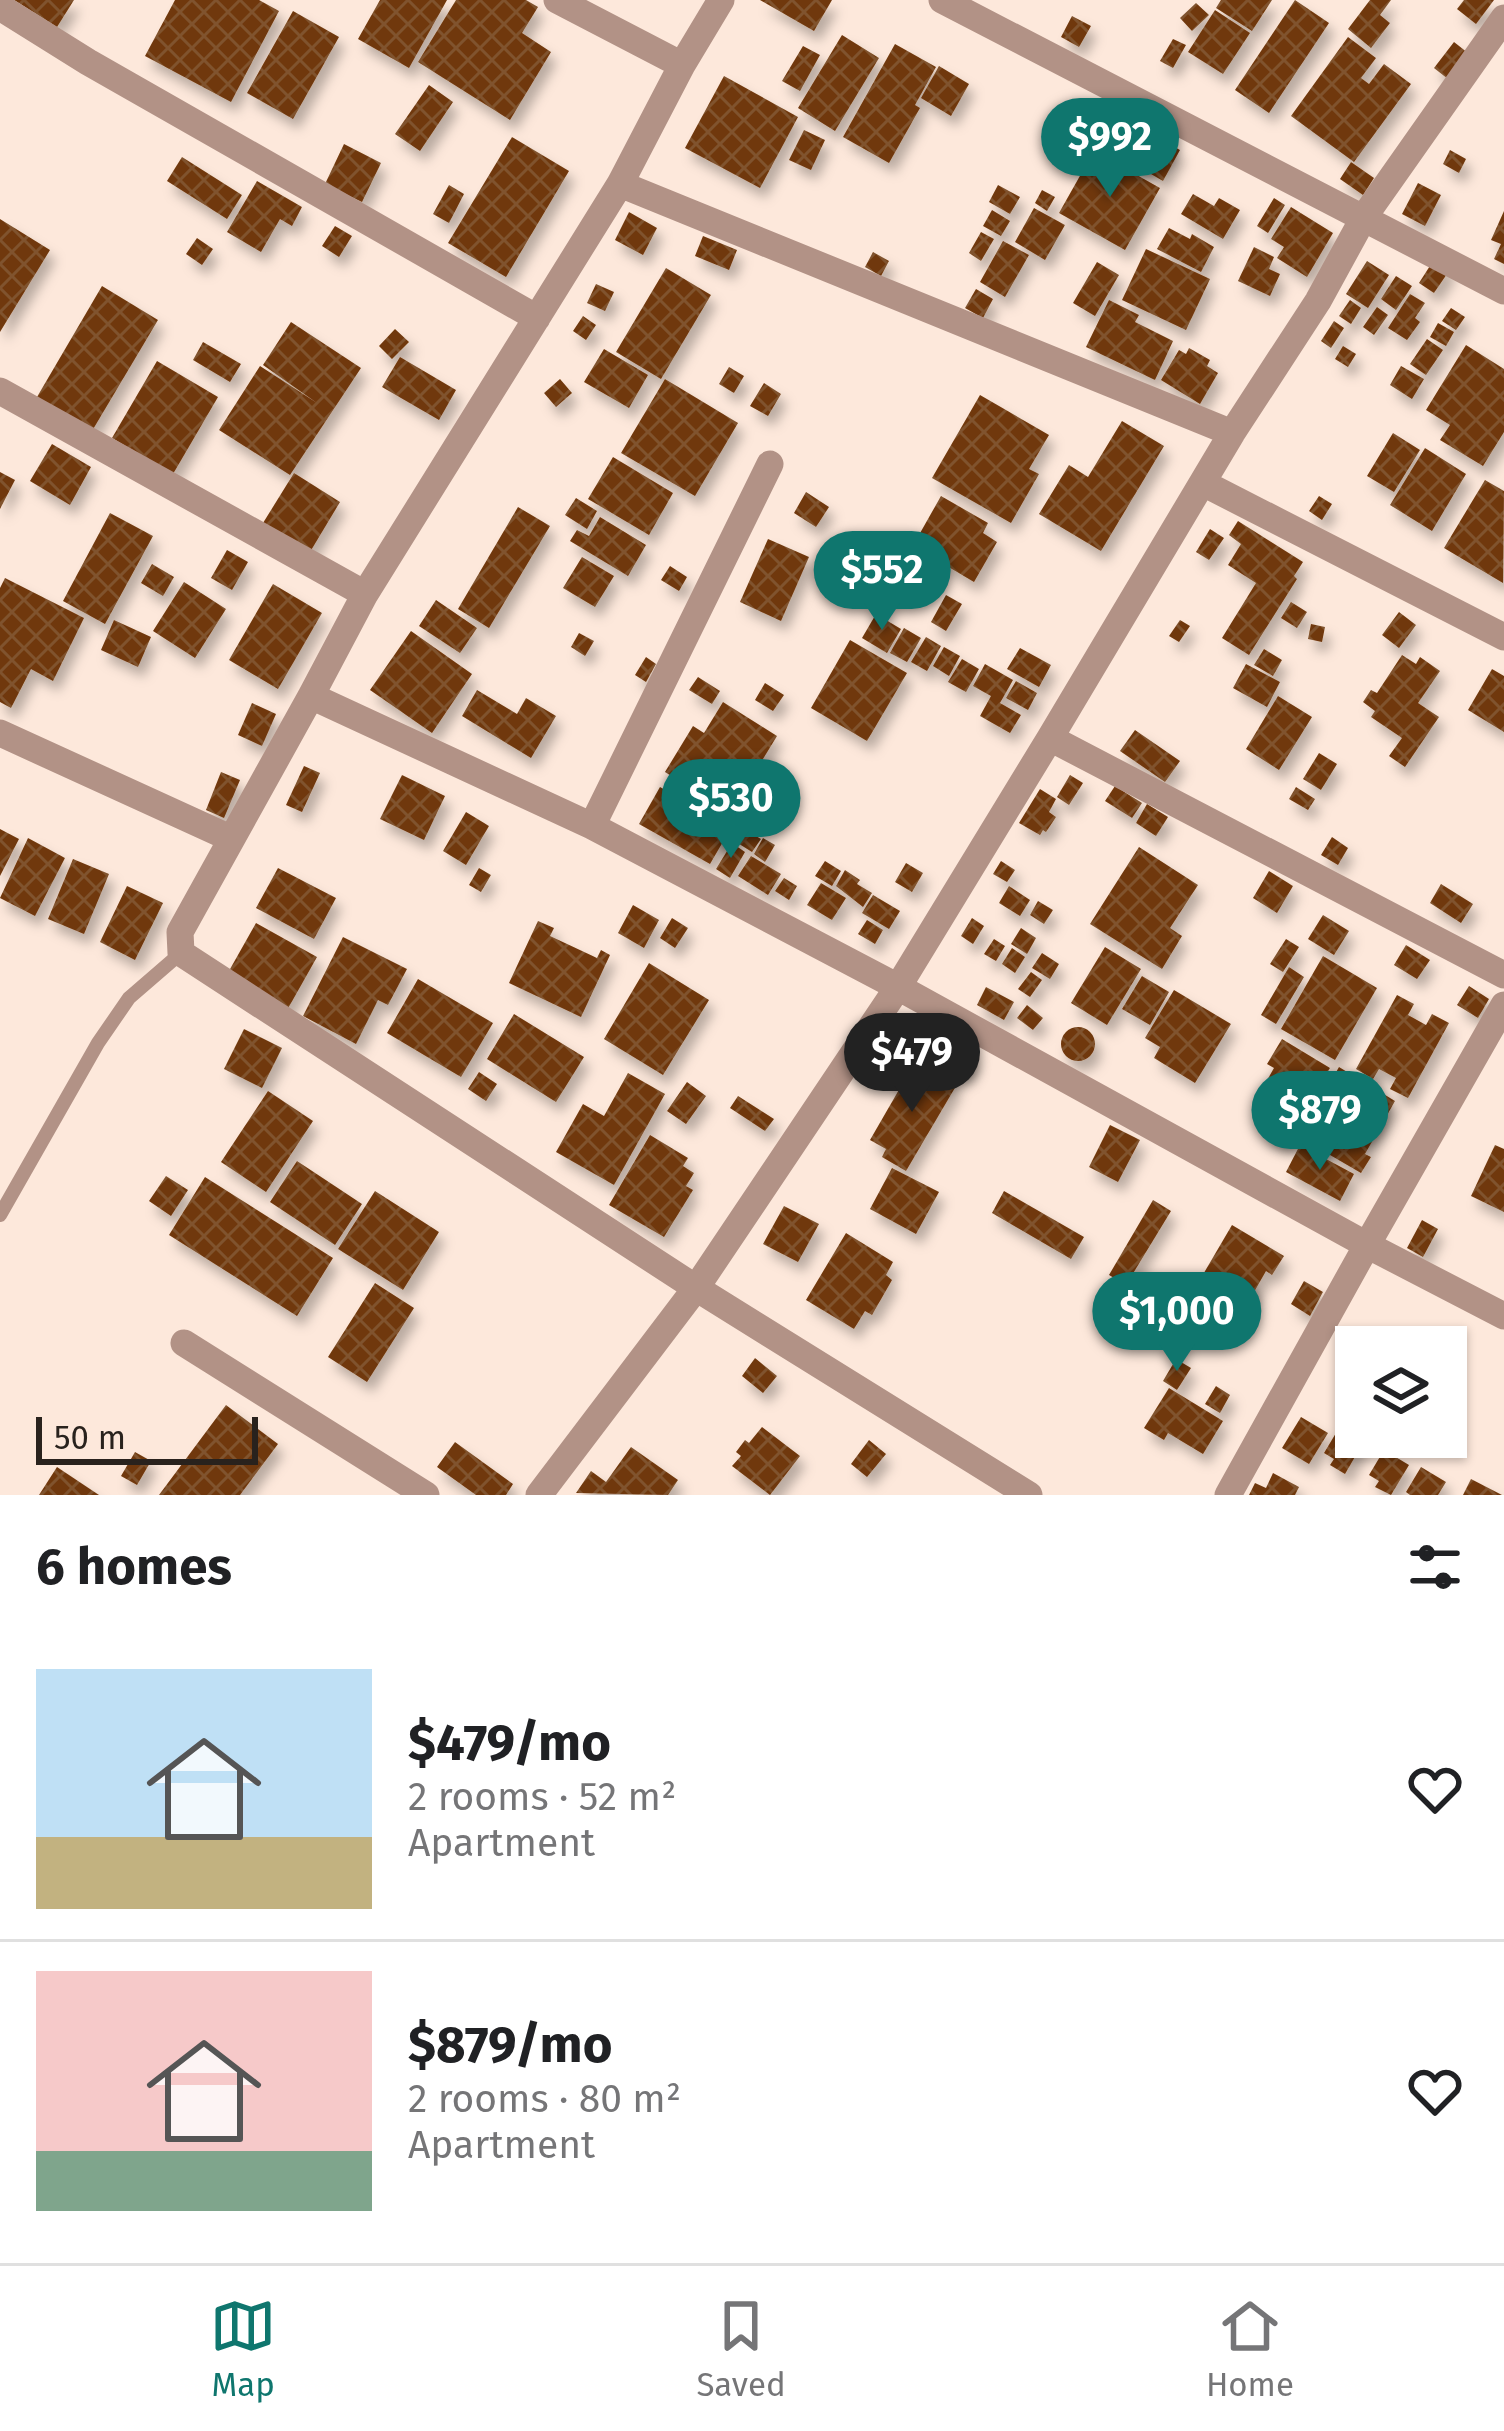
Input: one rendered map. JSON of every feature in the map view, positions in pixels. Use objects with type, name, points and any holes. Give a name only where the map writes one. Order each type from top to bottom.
[{"type":"street","points":[[556,0],[682,65]]},
{"type":"street","points":[[721,0],[620,184],[365,594],[180,932],[181,953],[696,1288],[1029,1495]]},
{"type":"street","points":[[942,0],[1504,291]]},
{"type":"street","points":[[0,8],[537,318]]},
{"type":"street","points":[[539,1495],[696,1288],[898,987],[1232,433],[1318,302],[1364,217],[1504,18]]},
{"type":"street","points":[[620,184],[1232,433]]},
{"type":"street","points":[[0,391],[365,594]]},
{"type":"street","points":[[592,826],[770,464]]},
{"type":"street","points":[[1203,483],[1504,637]]},
{"type":"street","points":[[311,697],[592,826],[1504,1316]]},
{"type":"street","points":[[0,733],[230,838]]},
{"type":"street","points":[[1050,738],[1504,975]]},
{"type":"street","points":[[1228,1495],[1504,1005]]},
{"type":"street","points":[[184,1343],[426,1495]]},
{"type":"lane","points":[[0,1216],[108,1028],[129,998],[181,953]]},
{"type":"building","points":[[14,0],[74,0],[57,27]]},
{"type":"building","points":[[175,0],[259,0],[279,11],[231,102],[145,56]]},
{"type":"building","points":[[380,0],[447,0],[409,68],[358,39]]},
{"type":"building","points":[[456,0],[526,0],[538,7],[522,33],[551,52],[510,120],[418,62]]},
{"type":"building","points":[[760,0],[832,0],[814,31]]},
{"type":"building","points":[[1221,0],[1272,0],[1252,31],[1216,8]]},
{"type":"building","points":[[1295,0],[1329,23],[1269,113],[1235,90]]},
{"type":"building","points":[[1370,0],[1391,0],[1380,15],[1390,23],[1371,48],[1348,29]]},
{"type":"building","points":[[1464,0],[1494,0],[1476,24],[1457,9]]},
{"type":"building","points":[[1196,3],[1209,15],[1192,31],[1180,18]]},
{"type":"building","points":[[1215,10],[1250,33],[1223,74],[1188,52]]},
{"type":"building","points":[[293,11],[339,37],[293,119],[247,93]]},
{"type":"building","points":[[1072,16],[1091,26],[1079,47],[1061,37]]},
{"type":"building","points":[[842,35],[879,58],[835,131],[798,108]]},
{"type":"building","points":[[1348,37],[1376,58],[1361,78],[1369,84],[1384,64],[1411,84],[1354,162],[1291,116]]},
{"type":"building","points":[[1173,39],[1186,45],[1173,68],[1160,61]]},
{"type":"building","points":[[1454,42],[1468,53],[1448,79],[1434,68]]},
{"type":"building","points":[[895,44],[936,67],[915,105],[920,108],[889,163],[843,137]]},
{"type":"building","points":[[803,46],[820,55],[800,91],[782,81]]},
{"type":"building","points":[[939,66],[969,84],[951,116],[921,98]]},
{"type":"building","points":[[724,76],[798,117],[760,188],[685,148]]},
{"type":"building","points":[[429,85],[453,102],[420,151],[395,134]]},
{"type":"building","points":[[1142,129],[1180,150],[1163,181],[1125,159]]},
{"type":"building","points":[[804,130],[825,140],[811,170],[789,160]]},
{"type":"building","points":[[512,137],[569,171],[506,277],[448,243]]},
{"type":"building","points":[[344,144],[381,163],[362,202],[325,184]]},
{"type":"building","points":[[1450,150],[1466,159],[1459,173],[1443,164]]},
{"type":"building","points":[[1094,151],[1160,188],[1125,250],[1059,213]]},
{"type":"building","points":[[182,157],[242,195],[227,219],[167,181]]},
{"type":"building","points":[[1351,162],[1374,178],[1363,195],[1340,179]]},
{"type":"building","points":[[257,181],[302,207],[292,226],[280,219],[261,252],[227,232]]},
{"type":"building","points":[[1418,183],[1441,195],[1425,226],[1402,214]]},
{"type":"building","points":[[449,185],[464,194],[449,223],[433,214]]},
{"type":"building","points":[[998,185],[1020,197],[1010,214],[989,202]]},
{"type":"building","points":[[1042,190],[1055,197],[1047,211],[1035,203]]},
{"type":"building","points":[[1193,194],[1214,206],[1219,198],[1240,210],[1223,239],[1181,214]]},
{"type":"building","points":[[1274,198],[1285,205],[1268,233],[1257,226]]},
{"type":"building","points":[[1291,207],[1333,233],[1307,277],[1277,258],[1284,247],[1271,239]]},
{"type":"building","points":[[1034,208],[1065,225],[1045,260],[1015,242]]},
{"type":"building","points":[[992,210],[1010,221],[1001,236],[983,226]]},
{"type":"building","points":[[1504,211],[1504,264],[1494,259],[1501,244],[1491,240]]},
{"type":"building","points":[[629,212],[657,228],[643,255],[615,240]]},
{"type":"building","points":[[0,219],[50,250],[0,332]]},
{"type":"building","points":[[335,226],[352,236],[339,257],[322,246]]},
{"type":"building","points":[[1169,228],[1214,247],[1201,272],[1157,249]]},
{"type":"building","points":[[981,232],[994,239],[981,261],[969,253]]},
{"type":"building","points":[[703,236],[737,250],[729,270],[695,256]]},
{"type":"building","points":[[197,238],[213,249],[202,265],[186,254]]},
{"type":"building","points":[[1003,241],[1029,255],[1005,297],[980,282]]},
{"type":"building","points":[[1254,247],[1274,257],[1269,269],[1280,274],[1270,296],[1238,281]]},
{"type":"building","points":[[1146,249],[1210,279],[1186,330],[1122,300]]},
{"type":"building","points":[[873,252],[889,261],[881,276],[865,267]]},
{"type":"building","points":[[1435,258],[1451,268],[1434,293],[1419,283]]},
{"type":"building","points":[[1367,261],[1389,275],[1368,308],[1346,294]]},
{"type":"building","points":[[1097,262],[1119,275],[1095,316],[1073,303]]},
{"type":"building","points":[[666,268],[711,295],[661,379],[616,352]]},
{"type":"building","points":[[1396,276],[1412,286],[1396,310],[1381,299]]},
{"type":"building","points":[[596,284],[614,292],[605,311],[587,303]]},
{"type":"building","points":[[102,286],[158,320],[92,431],[37,397]]},
{"type":"building","points":[[976,289],[993,299],[983,318],[965,308]]},
{"type":"building","points":[[1410,294],[1425,303],[1415,318],[1420,322],[1407,340],[1388,328]]},
{"type":"building","points":[[1109,300],[1139,315],[1135,322],[1173,341],[1155,380],[1086,347]]},
{"type":"building","points":[[1350,300],[1361,308],[1351,324],[1339,316]]},
{"type":"building","points":[[1377,307],[1388,315],[1374,335],[1363,327]]},
{"type":"building","points":[[1451,308],[1465,317],[1456,330],[1442,321]]},
{"type":"building","points":[[583,316],[596,325],[586,340],[573,331]]},
{"type":"building","points":[[1334,321],[1344,328],[1331,348],[1321,341]]},
{"type":"building","points":[[291,322],[361,368],[290,475],[219,430],[260,366],[317,403],[263,365]]},
{"type":"building","points":[[1438,323],[1454,332],[1446,346],[1430,337]]},
{"type":"building","points":[[395,329],[409,342],[392,359],[379,346]]},
{"type":"building","points":[[1427,339],[1443,350],[1426,375],[1410,364]]},
{"type":"building","points":[[203,342],[241,364],[230,382],[193,360]]},
{"type":"building","points":[[1466,345],[1504,369],[1504,432],[1483,466],[1440,440],[1450,425],[1426,410]]},
{"type":"building","points":[[1343,346],[1356,354],[1348,367],[1335,359]]},
{"type":"building","points":[[1189,348],[1210,360],[1207,366],[1218,373],[1200,404],[1161,380],[1179,350],[1186,354]]},
{"type":"building","points":[[604,349],[648,375],[629,408],[584,382]]},
{"type":"building","points":[[400,357],[456,390],[439,420],[382,387]]},
{"type":"building","points":[[157,361],[218,397],[173,474],[112,438]]},
{"type":"building","points":[[1401,366],[1424,379],[1412,399],[1390,385]]},
{"type":"building","points":[[729,367],[744,376],[734,393],[719,384]]},
{"type":"building","points":[[560,379],[572,393],[556,407],[544,393]]},
{"type":"building","points":[[665,379],[738,423],[695,496],[621,453]]},
{"type":"building","points":[[764,383],[781,394],[768,416],[750,406]]},
{"type":"building","points":[[980,395],[1049,435],[1029,469],[1039,474],[1011,523],[932,478]]},
{"type":"building","points":[[1122,421],[1164,446],[1101,551],[1039,514],[1069,465],[1088,477]]},
{"type":"building","points":[[1393,433],[1420,450],[1394,492],[1367,476]]},
{"type":"building","points":[[52,444],[91,467],[70,505],[30,481]]},
{"type":"building","points":[[1425,448],[1466,474],[1432,531],[1390,505]]},
{"type":"building","points":[[613,457],[673,493],[649,535],[588,499]]},
{"type":"building","points":[[0,472],[15,480],[0,509]]},
{"type":"building","points":[[294,473],[340,502],[310,552],[263,523]]},
{"type":"building","points":[[1485,480],[1504,491],[1503,583],[1444,548]]},
{"type":"building","points":[[806,492],[829,507],[816,527],[794,513]]},
{"type":"building","points":[[941,496],[988,523],[983,533],[997,542],[974,582],[915,542]]},
{"type":"building","points":[[1319,496],[1332,504],[1322,520],[1309,511]]},
{"type":"building","points":[[576,498],[597,511],[587,529],[565,515]]},
{"type":"building","points":[[518,507],[550,526],[489,628],[458,609]]},
{"type":"building","points":[[110,513],[153,536],[105,624],[63,601]]},
{"type":"building","points":[[600,517],[646,545],[628,576],[570,541],[577,530],[589,536]]},
{"type":"building","points":[[1238,521],[1303,562],[1249,655],[1222,638],[1256,583],[1228,565],[1241,544],[1229,535]]},
{"type":"building","points":[[1210,529],[1224,538],[1209,560],[1196,552]]},
{"type":"building","points":[[768,539],[809,557],[781,621],[740,602]]},
{"type":"building","points":[[227,550],[248,562],[232,590],[211,578]]},
{"type":"building","points":[[582,557],[614,576],[595,607],[563,588]]},
{"type":"building","points":[[152,564],[174,577],[163,596],[141,583]]},
{"type":"building","points":[[670,566],[687,577],[679,591],[661,580]]},
{"type":"building","points":[[5,578],[84,618],[53,681],[31,669],[11,708],[0,702],[0,588]]},
{"type":"building","points":[[184,582],[226,609],[195,658],[153,631]]},
{"type":"building","points":[[273,584],[322,613],[278,689],[229,660]]},
{"type":"building","points":[[946,595],[962,604],[946,631],[931,622]]},
{"type":"building","points":[[436,600],[477,628],[460,653],[419,626]]},
{"type":"building","points":[[1291,602],[1307,612],[1297,628],[1281,618]]},
{"type":"building","points":[[1399,612],[1416,625],[1399,648],[1382,635]]},
{"type":"building","points":[[876,614],[901,629],[887,653],[862,638]]},
{"type":"building","points":[[114,620],[151,637],[138,667],[101,650]]},
{"type":"building","points":[[1180,620],[1190,626],[1179,642],[1169,636]]},
{"type":"building","points":[[1311,624],[1325,627],[1322,642],[1308,639]]},
{"type":"building","points":[[904,628],[921,638],[907,662],[890,653]]},
{"type":"building","points":[[411,631],[472,674],[432,733],[370,690]]},
{"type":"building","points":[[579,633],[594,641],[585,656],[571,647]]},
{"type":"building","points":[[926,637],[941,646],[927,671],[911,662]]},
{"type":"building","points":[[850,640],[907,673],[867,741],[811,708]]},
{"type":"building","points":[[944,647],[960,656],[949,676],[933,666]]},
{"type":"building","points":[[1020,648],[1051,665],[1039,687],[1007,669]]},
{"type":"building","points":[[1264,649],[1282,660],[1273,676],[1254,665]]},
{"type":"building","points":[[1402,655],[1416,664],[1420,657],[1440,671],[1418,703],[1439,717],[1405,767],[1389,756],[1402,738],[1371,717],[1375,711],[1363,702],[1371,690],[1377,693]]},
{"type":"building","points":[[646,657],[656,664],[646,682],[635,675]]},
{"type":"building","points":[[962,659],[979,669],[966,692],[948,682]]},
{"type":"building","points":[[985,664],[1013,680],[1000,703],[1021,715],[1010,733],[980,716],[991,696],[973,686]]},
{"type":"building","points":[[1246,664],[1280,682],[1267,707],[1233,688]]},
{"type":"building","points":[[1492,669],[1504,676],[1504,732],[1468,710]]},
{"type":"building","points":[[698,677],[720,691],[712,704],[689,690]]},
{"type":"building","points":[[1016,681],[1037,693],[1028,710],[1006,698]]},
{"type":"building","points":[[765,683],[784,695],[773,711],[755,700]]},
{"type":"building","points":[[477,690],[517,714],[526,698],[556,716],[531,758],[462,716]]},
{"type":"building","points":[[1278,696],[1312,717],[1279,770],[1246,749]]},
{"type":"building","points":[[723,702],[777,736],[730,813],[665,772],[693,726],[704,733]]},
{"type":"building","points":[[252,703],[276,714],[262,746],[238,735]]},
{"type":"building","points":[[1135,730],[1180,761],[1165,782],[1120,751]]},
{"type":"building","points":[[1319,753],[1337,764],[1321,790],[1303,779]]},
{"type":"building","points":[[304,766],[320,773],[302,812],[286,805]]},
{"type":"building","points":[[221,772],[240,780],[224,818],[206,810]]},
{"type":"building","points":[[402,775],[445,796],[424,840],[380,819]]},
{"type":"building","points":[[1070,775],[1083,783],[1069,805],[1057,797]]},
{"type":"building","points":[[1115,786],[1142,803],[1132,818],[1105,801]]},
{"type":"building","points":[[660,787],[731,828],[710,864],[639,824]]},
{"type":"building","points":[[1296,787],[1315,799],[1308,810],[1289,799]]},
{"type":"building","points":[[1040,789],[1056,799],[1049,812],[1056,817],[1040,835],[1019,823]]},
{"type":"building","points":[[1147,804],[1168,817],[1156,836],[1136,823]]},
{"type":"building","points":[[466,812],[489,826],[466,865],[443,851]]},
{"type":"building","points":[[0,829],[19,839],[0,876]]},
{"type":"building","points":[[744,829],[761,839],[752,852],[736,842]]},
{"type":"building","points":[[1332,837],[1348,848],[1338,865],[1321,855]]},
{"type":"building","points":[[28,838],[65,858],[35,916],[0,898]]},
{"type":"building","points":[[763,838],[775,845],[765,862],[754,854]]},
{"type":"building","points":[[732,843],[745,852],[730,878],[716,869]]},
{"type":"building","points":[[1139,847],[1198,885],[1170,928],[1182,936],[1162,969],[1090,924]]},
{"type":"building","points":[[751,856],[781,874],[768,895],[738,876]]},
{"type":"building","points":[[73,859],[109,874],[84,934],[48,919]]},
{"type":"building","points":[[825,861],[841,871],[832,886],[815,876]]},
{"type":"building","points":[[1001,861],[1015,870],[1007,882],[993,874]]},
{"type":"building","points":[[906,863],[923,873],[912,892],[895,882]]},
{"type":"building","points":[[278,868],[336,898],[314,939],[256,908]]},
{"type":"building","points":[[479,868],[491,875],[481,892],[469,885]]},
{"type":"building","points":[[845,870],[872,893],[863,907],[836,886]]},
{"type":"building","points":[[1269,871],[1293,886],[1277,913],[1253,898]]},
{"type":"building","points":[[784,878],[797,886],[789,900],[775,891]]},
{"type":"building","points":[[821,883],[846,898],[832,920],[807,905]]},
{"type":"building","points":[[1441,884],[1473,904],[1461,923],[1430,903]]},
{"type":"building","points":[[127,886],[163,903],[135,960],[100,942]]},
{"type":"building","points":[[1009,886],[1030,900],[1020,916],[999,903]]},
{"type":"building","points":[[873,895],[900,911],[889,929],[862,913]]},
{"type":"building","points":[[1038,901],[1053,910],[1044,924],[1030,915]]},
{"type":"building","points":[[633,905],[659,920],[644,948],[618,933]]},
{"type":"building","points":[[1323,915],[1349,931],[1334,955],[1308,939]]},
{"type":"building","points":[[672,918],[688,928],[675,948],[660,938]]},
{"type":"building","points":[[972,918],[984,926],[973,944],[961,936]]},
{"type":"building","points":[[867,920],[883,930],[875,944],[858,934]]},
{"type":"building","points":[[538,921],[554,928],[550,936],[597,958],[601,950],[610,955],[581,1017],[509,983]]},
{"type":"building","points":[[256,923],[317,957],[286,1012],[225,978]]},
{"type":"building","points":[[1021,928],[1036,938],[1027,954],[1011,944]]},
{"type":"building","points":[[343,937],[407,969],[388,1005],[378,1000],[356,1044],[303,1016]]},
{"type":"building","points":[[994,939],[1005,946],[996,961],[984,954]]},
{"type":"building","points":[[1286,939],[1299,947],[1283,972],[1270,964]]},
{"type":"building","points":[[1406,945],[1430,960],[1417,979],[1394,965]]},
{"type":"building","points":[[1105,947],[1141,969],[1107,1025],[1071,1003]]},
{"type":"building","points":[[1012,948],[1025,957],[1015,973],[1002,964]]},
{"type":"building","points":[[1042,953],[1059,964],[1050,979],[1032,968]]},
{"type":"building","points":[[1323,956],[1377,988],[1335,1060],[1281,1029]]},
{"type":"building","points":[[649,963],[709,1000],[663,1075],[604,1039]]},
{"type":"building","points":[[1289,967],[1304,977],[1276,1024],[1261,1015]]},
{"type":"building","points":[[1031,972],[1042,980],[1030,997],[1018,989]]},
{"type":"building","points":[[1142,976],[1169,992],[1150,1025],[1122,1009]]},
{"type":"building","points":[[418,979],[493,1023],[461,1077],[387,1033]]},
{"type":"building","points":[[1469,986],[1489,999],[1478,1018],[1457,1005]]},
{"type":"building","points":[[986,987],[1014,1002],[1004,1020],[977,1005]]},
{"type":"building","points":[[1174,990],[1231,1024],[1195,1083],[1154,1058],[1160,1047],[1145,1038]]},
{"type":"building","points":[[1397,995],[1414,1004],[1408,1015],[1426,1025],[1432,1014],[1449,1023],[1408,1098],[1390,1089],[1396,1078],[1379,1069],[1373,1079],[1356,1069]]},
{"type":"building","points":[[1027,1005],[1043,1018],[1033,1030],[1017,1018]]},
{"type":"building","points":[[514,1014],[584,1057],[556,1102],[487,1059]]},
{"type":"building","points":[[1078,1027],[1090,1032],[1095,1044],[1090,1056],[1078,1061],[1066,1056],[1061,1044],[1066,1032]]},
{"type":"building","points":[[244,1029],[282,1048],[262,1088],[224,1069]]},
{"type":"building","points":[[1282,1039],[1330,1068],[1285,1144],[1265,1132],[1279,1109],[1258,1096],[1274,1068],[1267,1064]]},
{"type":"building","points":[[959,1049],[975,1058],[966,1075],[950,1066]]},
{"type":"building","points":[[915,1062],[956,1086],[906,1171],[882,1157],[886,1149],[870,1140]]},
{"type":"building","points":[[1339,1067],[1395,1101],[1365,1154],[1371,1157],[1361,1173],[1299,1137]]},
{"type":"building","points":[[479,1072],[497,1084],[486,1101],[468,1089]]},
{"type":"building","points":[[628,1073],[665,1094],[614,1185],[556,1152],[583,1104],[604,1116]]},
{"type":"building","points":[[687,1082],[706,1096],[686,1124],[667,1111]]},
{"type":"building","points":[[268,1091],[313,1121],[266,1192],[221,1162]]},
{"type":"building","points":[[738,1096],[774,1119],[765,1131],[730,1108]]},
{"type":"building","points":[[1110,1125],[1140,1140],[1118,1182],[1089,1167]]},
{"type":"building","points":[[650,1135],[688,1158],[683,1166],[694,1173],[686,1186],[693,1190],[664,1237],[609,1205]]},
{"type":"building","points":[[1300,1145],[1354,1174],[1340,1201],[1286,1172]]},
{"type":"building","points":[[1495,1145],[1504,1149],[1504,1212],[1471,1196]]},
{"type":"building","points":[[297,1161],[362,1204],[335,1245],[270,1202]]},
{"type":"building","points":[[892,1168],[939,1192],[916,1234],[870,1209]]},
{"type":"building","points":[[166,1176],[188,1190],[171,1216],[149,1201]]},
{"type":"building","points":[[205,1177],[333,1258],[297,1316],[169,1235]]},
{"type":"building","points":[[375,1191],[439,1232],[403,1290],[338,1249]]},
{"type":"building","points":[[1004,1191],[1084,1237],[1071,1259],[992,1213]]},
{"type":"building","points":[[1153,1200],[1171,1211],[1126,1285],[1109,1275]]},
{"type":"building","points":[[784,1206],[819,1224],[798,1262],[763,1244]]},
{"type":"building","points":[[1422,1220],[1438,1229],[1423,1257],[1407,1248]]},
{"type":"building","points":[[1232,1225],[1284,1256],[1272,1275],[1266,1271],[1237,1322],[1191,1295]]},
{"type":"building","points":[[846,1233],[893,1262],[886,1275],[892,1280],[872,1315],[865,1311],[854,1329],[806,1300]]},
{"type":"building","points":[[1304,1281],[1323,1292],[1310,1316],[1291,1304]]},
{"type":"building","points":[[375,1283],[414,1308],[367,1382],[328,1357]]},
{"type":"building","points":[[755,1358],[777,1376],[763,1393],[742,1376]]},
{"type":"building","points":[[1176,1359],[1191,1368],[1177,1390],[1163,1381]]},
{"type":"building","points":[[1216,1386],[1230,1395],[1220,1413],[1205,1404]]},
{"type":"building","points":[[1169,1388],[1223,1421],[1203,1454],[1168,1433],[1164,1440],[1144,1428]]},
{"type":"building","points":[[226,1405],[278,1444],[240,1495],[159,1495]]},
{"type":"building","points":[[1301,1417],[1328,1433],[1309,1464],[1282,1448]]},
{"type":"building","points":[[762,1427],[800,1456],[770,1495],[732,1466],[745,1440],[749,1443]]},
{"type":"building","points":[[1335,1435],[1335,1458],[1354,1458],[1345,1474],[1330,1465],[1334,1459],[1324,1453]]},
{"type":"building","points":[[869,1440],[886,1454],[867,1477],[851,1464]]},
{"type":"building","points":[[455,1442],[513,1484],[506,1495],[476,1495],[437,1467]]},
{"type":"building","points":[[631,1447],[678,1480],[668,1495],[576,1493],[591,1471],[606,1482]]},
{"type":"building","points":[[135,1452],[151,1461],[137,1485],[121,1476]]},
{"type":"building","points":[[1379,1458],[1397,1458],[1409,1465],[1391,1495],[1375,1487],[1379,1481],[1369,1475]]},
{"type":"building","points":[[57,1467],[99,1495],[39,1495]]},
{"type":"building","points":[[1421,1467],[1446,1482],[1438,1495],[1406,1492]]},
{"type":"building","points":[[1273,1473],[1299,1487],[1295,1495],[1249,1495],[1255,1483],[1266,1488]]},
{"type":"building","points":[[1471,1479],[1502,1495],[1463,1495]]}]
